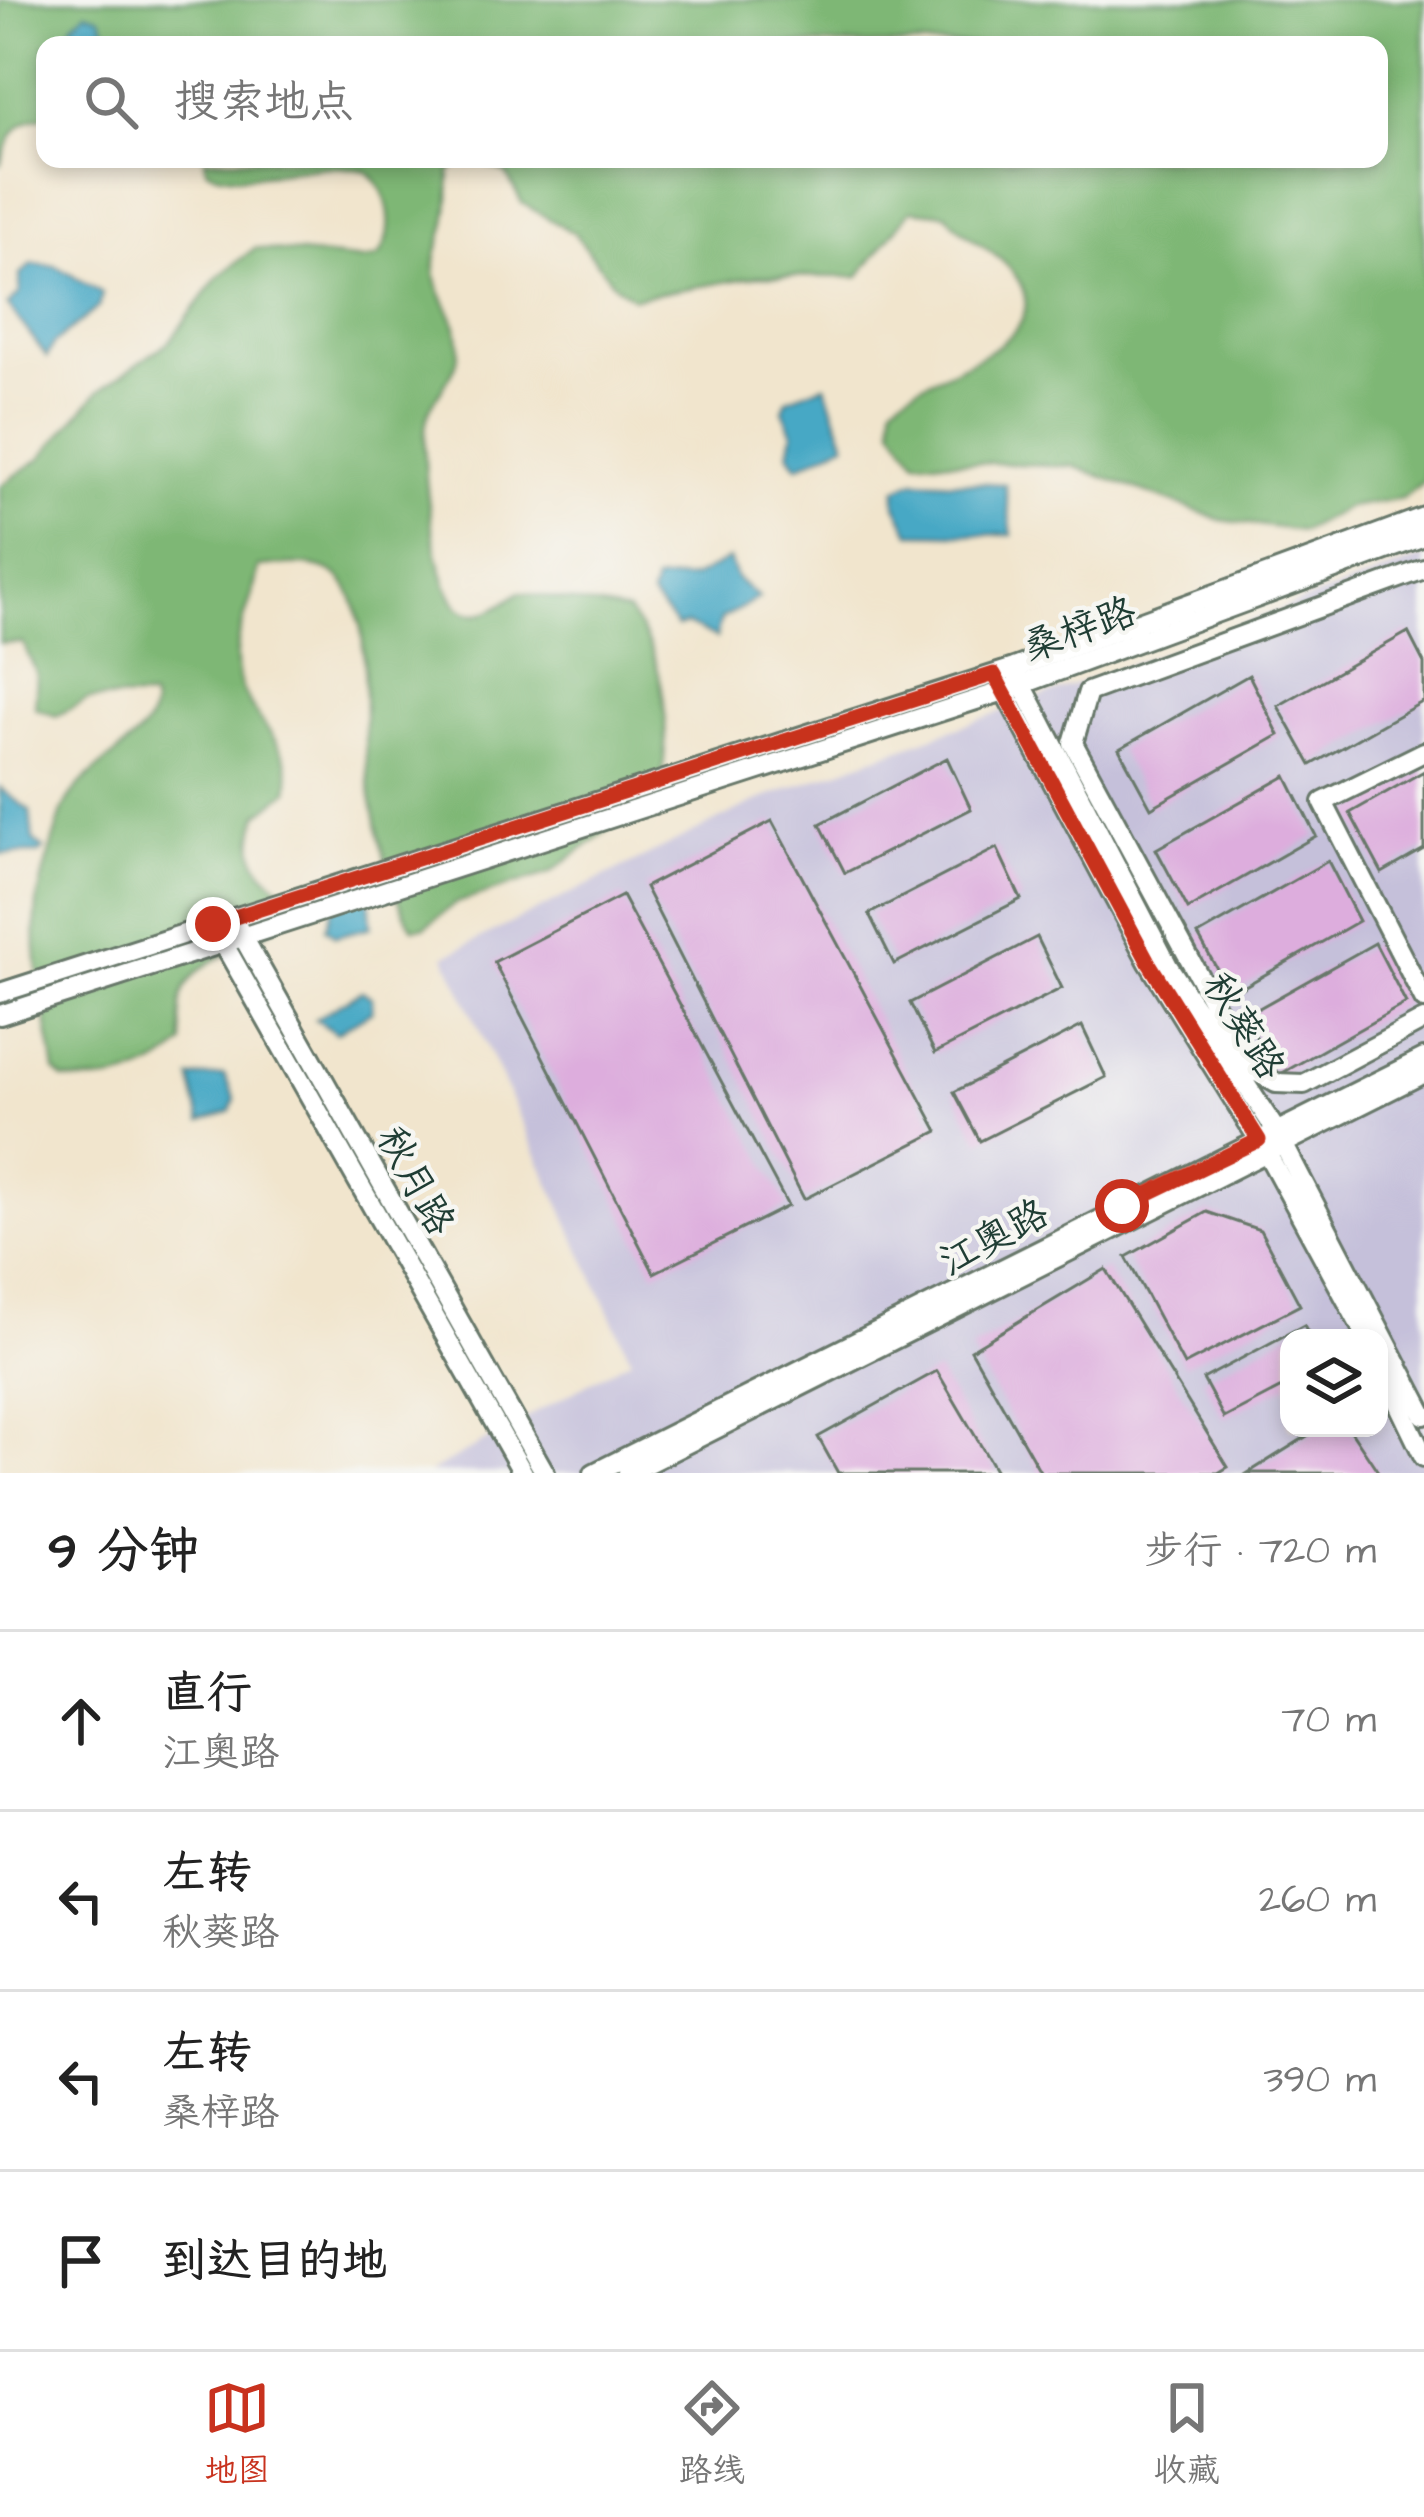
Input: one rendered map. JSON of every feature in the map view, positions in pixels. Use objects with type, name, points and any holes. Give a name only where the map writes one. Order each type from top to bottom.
[{"type":"street","name":"桑梓路","points":[[1008,679],[1424,517]]},
{"type":"street","name":"桑梓路","points":[[0,1015],[1424,536]]},
{"type":"street","points":[[1424,569],[1088,692],[1073,743],[1248,1067],[1276,1083],[1304,1084],[1424,1020]]},
{"type":"street","name":"秋葵路","points":[[1008,679],[1424,1415]]},
{"type":"street","points":[[1424,752],[1323,802],[1424,1000]]},
{"type":"street","name":"秋月路","points":[[0,993],[213,924],[233,933],[545,1473]]},
{"type":"street","name":"秋月路","points":[[233,933],[523,1473]]},
{"type":"street","name":"江奥路","points":[[628,1473],[1272,1142],[1424,1058]]},
{"type":"street","name":"江奥路","points":[[594,1473],[1272,1142],[1424,1073]]},
{"type":"street","name":"秋葵路","points":[[1272,1142],[1362,1329]]},
{"type":"street","points":[[1388,1383],[1424,1457]]},
{"type":"shaded area","points":[[1424,557],[1424,1473],[429,1473],[631,1359],[445,956],[761,799]]},
{"type":"green space","points":[[0,0],[1424,0],[1424,481],[1402,498],[1348,507],[1302,531],[1221,520],[1073,466],[916,460],[893,427],[893,404],[1003,342],[1019,325],[1026,306],[1013,272],[947,214],[911,210],[858,277],[758,276],[633,298],[613,283],[575,234],[522,203],[506,173],[494,168],[1388,168],[1388,36],[36,36],[36,118],[20,126],[0,166]]},
{"type":"green space","points":[[206,168],[317,168],[238,176]]},
{"type":"green space","points":[[346,168],[454,168],[435,263],[436,280],[459,348],[454,369],[429,413],[425,440],[431,522],[452,598],[462,610],[477,614],[520,592],[628,612],[642,631],[659,674],[665,746],[659,792],[550,873],[456,903],[425,927],[413,928],[388,870],[372,799],[366,758],[363,644],[354,601],[345,584],[327,570],[304,565],[258,567],[237,663],[244,694],[279,747],[289,775],[288,791],[259,814],[253,840],[260,868],[287,893],[287,917],[212,961],[188,982],[181,1001],[183,1044],[171,1055],[128,1076],[63,1079],[55,1071],[38,967],[35,925],[41,882],[70,797],[145,727],[152,713],[151,698],[89,699],[56,716],[35,708],[37,675],[23,643],[0,643],[0,486],[41,458],[99,391],[170,341],[219,276],[255,248],[363,260],[378,257],[388,236],[388,212],[381,189],[366,171]]},
{"type":"water","points":[[86,12],[100,17],[107,36],[75,36],[72,25]]},
{"type":"water","points":[[32,264],[56,266],[102,293],[99,307],[54,343],[47,357],[8,305],[20,293],[20,275]]},
{"type":"water","points":[[825,385],[846,443],[798,466],[789,454],[793,433],[783,410],[787,399]]},
{"type":"water","points":[[915,480],[1005,484],[1012,535],[910,533],[896,505],[896,489]]},
{"type":"water","points":[[729,559],[736,578],[759,598],[721,619],[716,638],[686,624],[677,627],[651,596],[655,581],[693,578]]},
{"type":"water","points":[[0,788],[30,811],[33,840],[44,849],[39,853],[0,854]]},
{"type":"water","points":[[352,884],[369,895],[371,927],[335,936],[326,928],[340,887]]},
{"type":"water","points":[[362,991],[372,998],[372,1011],[336,1033],[315,1019]]},
{"type":"water","points":[[224,1075],[235,1098],[231,1111],[201,1122],[191,1078]]},
{"type":"building","points":[[1408,632],[1424,663],[1424,701],[1311,765],[1278,706]]},
{"type":"building","points":[[1249,675],[1279,735],[1151,808],[1119,749]]},
{"type":"building","points":[[947,758],[971,809],[845,873],[820,824]]},
{"type":"building","points":[[1424,771],[1424,849],[1382,873],[1350,813]]},
{"type":"building","points":[[1286,776],[1316,836],[1188,909],[1156,849]]},
{"type":"building","points":[[772,821],[938,1131],[804,1199],[645,887]]},
{"type":"building","points":[[997,848],[1021,899],[894,964],[869,914]]},
{"type":"building","points":[[1328,861],[1359,921],[1231,994],[1198,935]]},
{"type":"building","points":[[622,896],[788,1206],[654,1273],[494,962]]},
{"type":"building","points":[[1037,937],[1062,988],[935,1053],[910,1003]]},
{"type":"building","points":[[1375,943],[1406,1003],[1277,1076],[1245,1016]]},
{"type":"building","points":[[1082,1026],[1106,1077],[980,1141],[954,1092]]},
{"type":"building","points":[[1207,1212],[1260,1230],[1300,1305],[1184,1365],[1126,1257]]},
{"type":"building","points":[[1106,1269],[1228,1467],[1218,1473],[1041,1473],[971,1350]]},
{"type":"building","points":[[1280,1338],[1280,1389],[1224,1418],[1203,1379]]},
{"type":"building","points":[[937,1371],[997,1473],[838,1473],[818,1437]]},
{"type":"building","points":[[1306,1437],[1355,1437],[1379,1473],[1248,1473]]},
{"type":"route","points":[[213,924],[994,674],[1149,963],[1259,1140],[1122,1206]]}]
